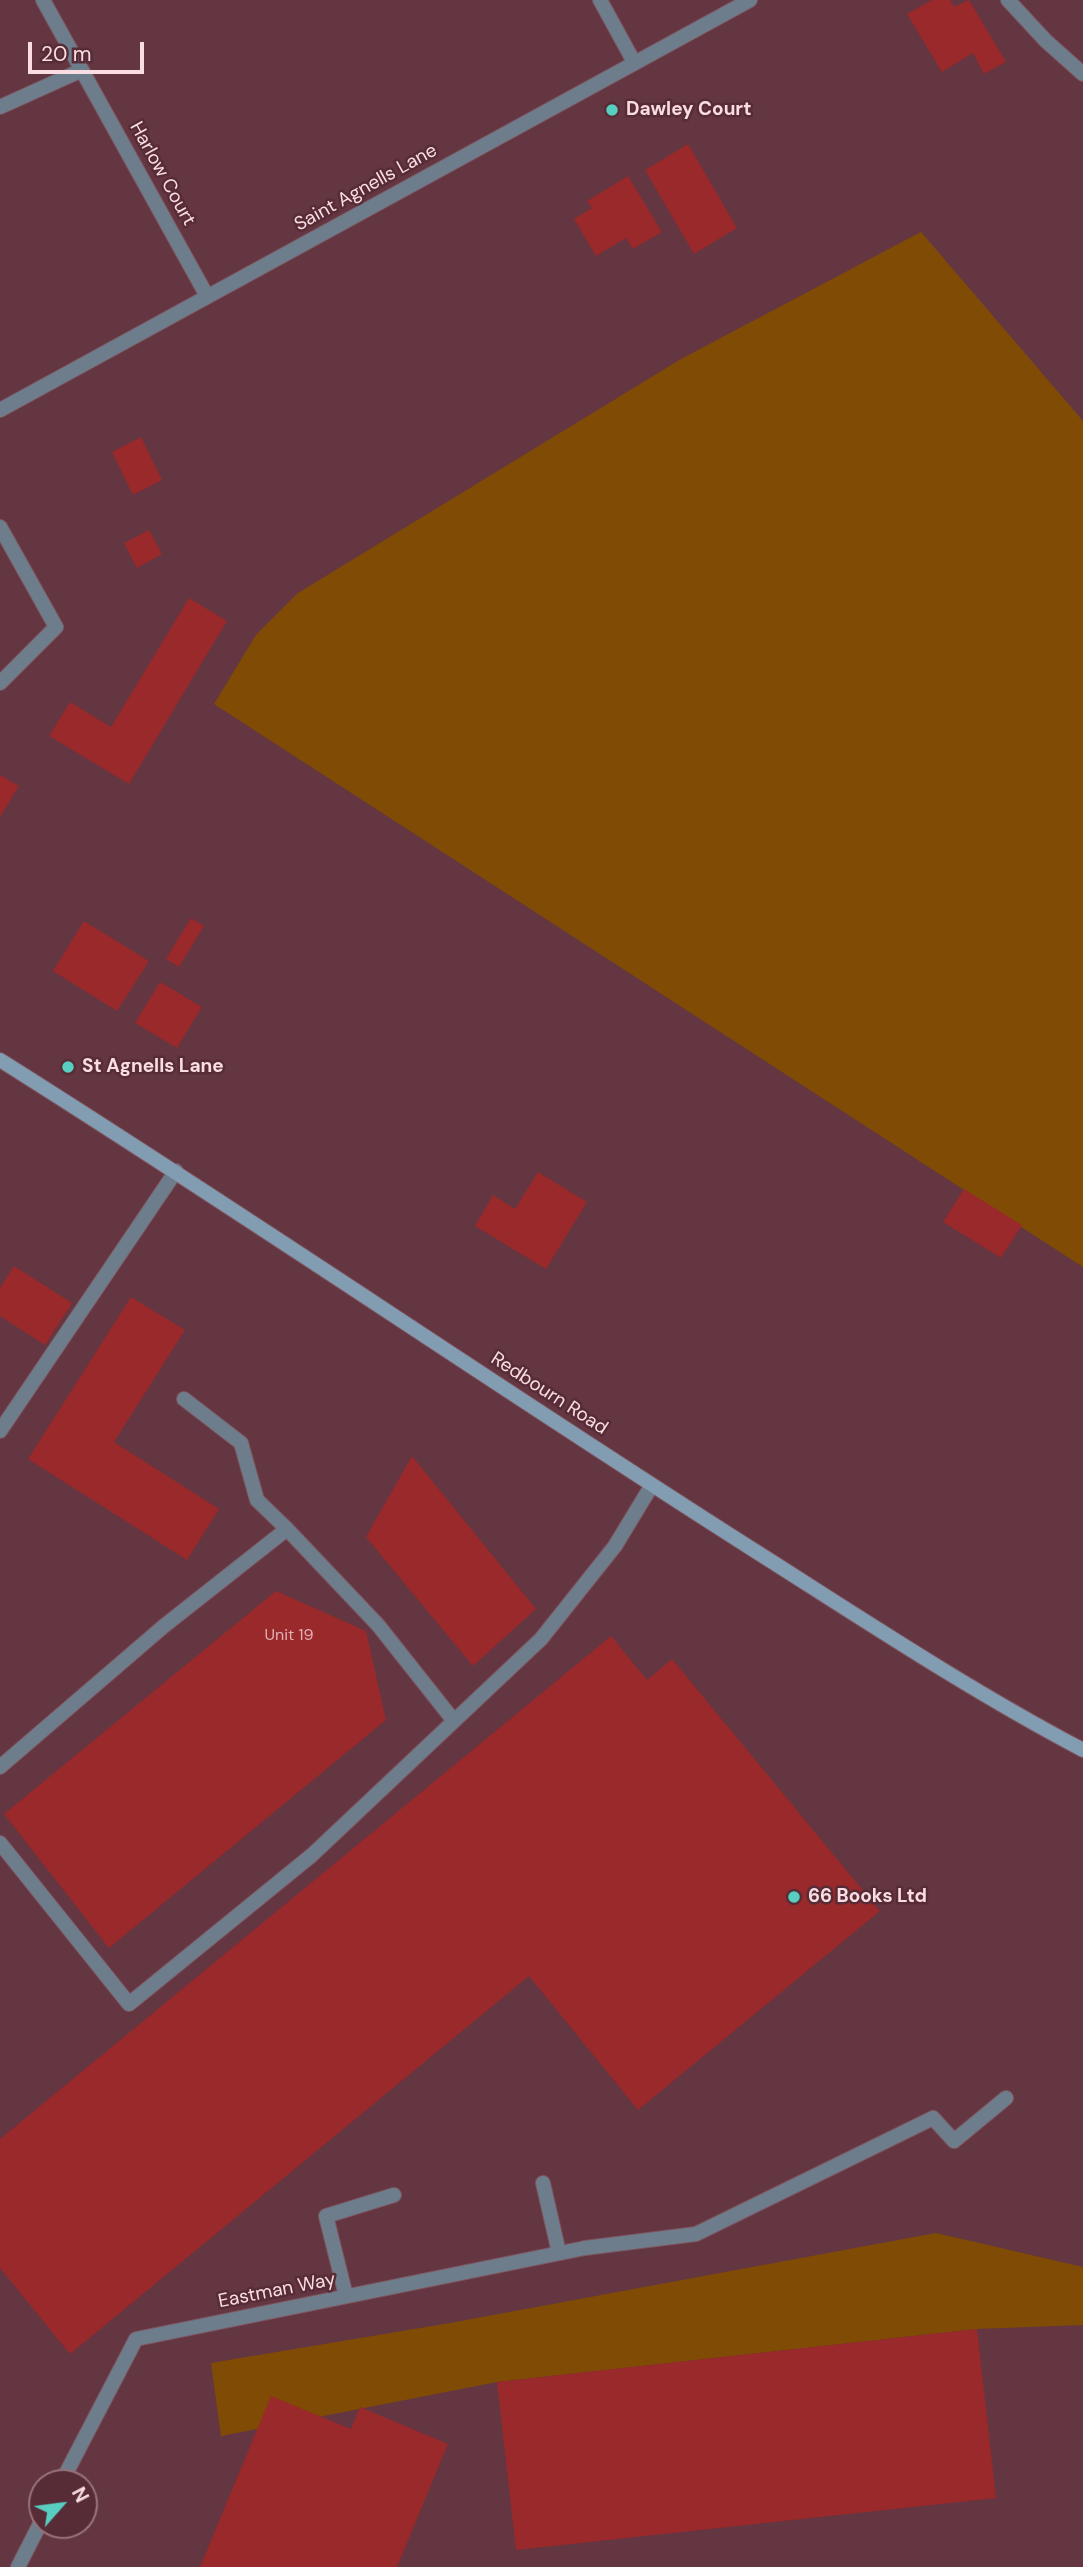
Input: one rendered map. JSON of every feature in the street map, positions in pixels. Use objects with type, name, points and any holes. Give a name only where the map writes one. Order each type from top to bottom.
[{"type":"main road","name":"Redbourn Road","points":[[0,1060],[176,1171],[652,1485],[1010,1712],[1083,1750]]},
{"type":"street","name":"Harlow Court","points":[[43,0],[207,296]]},
{"type":"street","points":[[600,0],[634,62]]},
{"type":"street","name":"Saint Agnells Lane","points":[[0,410],[751,0]]},
{"type":"street","points":[[1008,0],[1046,41],[1083,74]]},
{"type":"street","points":[[0,107],[82,71]]},
{"type":"street","points":[[0,527],[56,626],[0,683]]},
{"type":"street","points":[[2,1424],[176,1171]]},
{"type":"street","points":[[184,1399],[241,1443],[257,1500],[379,1625],[454,1721]]},
{"type":"street","points":[[0,1843],[129,2004],[312,1855],[541,1639],[615,1546],[652,1485]]},
{"type":"street","points":[[0,1768],[164,1626],[287,1529]]},
{"type":"street","name":"Eastman Way","points":[[68,2469],[136,2339],[585,2248],[696,2234],[933,2118],[954,2141],[1006,2098]]},
{"type":"street","points":[[543,2183],[559,2253]]},
{"type":"street","points":[[346,2296],[326,2216],[394,2195]]},
{"type":"street","points":[[18,2567],[32,2539]]},
{"type":"shaded area","points":[[921,232],[1083,421],[1083,1267],[214,704],[256,635],[298,593],[681,359]]},
{"type":"shaded area","points":[[936,2233],[1083,2267],[1083,2325],[977,2329],[497,2382],[221,2436],[211,2363],[450,2323]]},
{"type":"building","points":[[932,0],[950,0],[954,7],[969,0],[1006,62],[984,74],[973,53],[942,72],[907,14]]},
{"type":"building","points":[[688,144],[737,228],[694,254],[645,170]]},
{"type":"building","points":[[628,176],[662,232],[633,249],[626,238],[596,256],[574,219],[592,208],[587,201]]},
{"type":"building","points":[[141,437],[162,480],[133,495],[112,452]]},
{"type":"building","points":[[149,530],[162,554],[137,568],[124,543]]},
{"type":"building","points":[[189,598],[227,621],[129,784],[49,736],[70,702],[111,727]]},
{"type":"building","points":[[0,775],[19,786],[0,817]]},
{"type":"building","points":[[191,918],[204,926],[179,967],[166,959]]},
{"type":"building","points":[[84,921],[149,961],[117,1011],[53,971]]},
{"type":"building","points":[[160,982],[202,1007],[177,1048],[135,1023]]},
{"type":"building","points":[[538,1172],[587,1202],[546,1269],[475,1226],[493,1195],[515,1209]]},
{"type":"building","points":[[964,1189],[1022,1225],[1001,1258],[943,1222]]},
{"type":"building","points":[[14,1266],[72,1303],[45,1345],[0,1316],[0,1288]]},
{"type":"building","points":[[131,1297],[185,1330],[114,1442],[219,1509],[187,1560],[28,1459]]},
{"type":"building","points":[[412,1456],[536,1609],[473,1666],[366,1537]]},
{"type":"building","points":[[276,1591],[366,1631],[386,1720],[109,1948],[4,1814]]},
{"type":"building","points":[[611,1636],[647,1680],[672,1659],[880,1911],[638,2110],[529,1976],[70,2354],[0,2268],[0,2139]]},
{"type":"building","points":[[977,2329],[996,2498],[516,2550],[497,2382]]},
{"type":"building","points":[[271,2396],[351,2429],[360,2407],[448,2444],[397,2567],[200,2567]]},
{"type":"place","name":"Dawley Court","points":[[612,110]]},
{"type":"place","name":"St Agnells Lane","points":[[68,1067]]},
{"type":"place","name":"66 Books Ltd","points":[[794,1897]]}]
